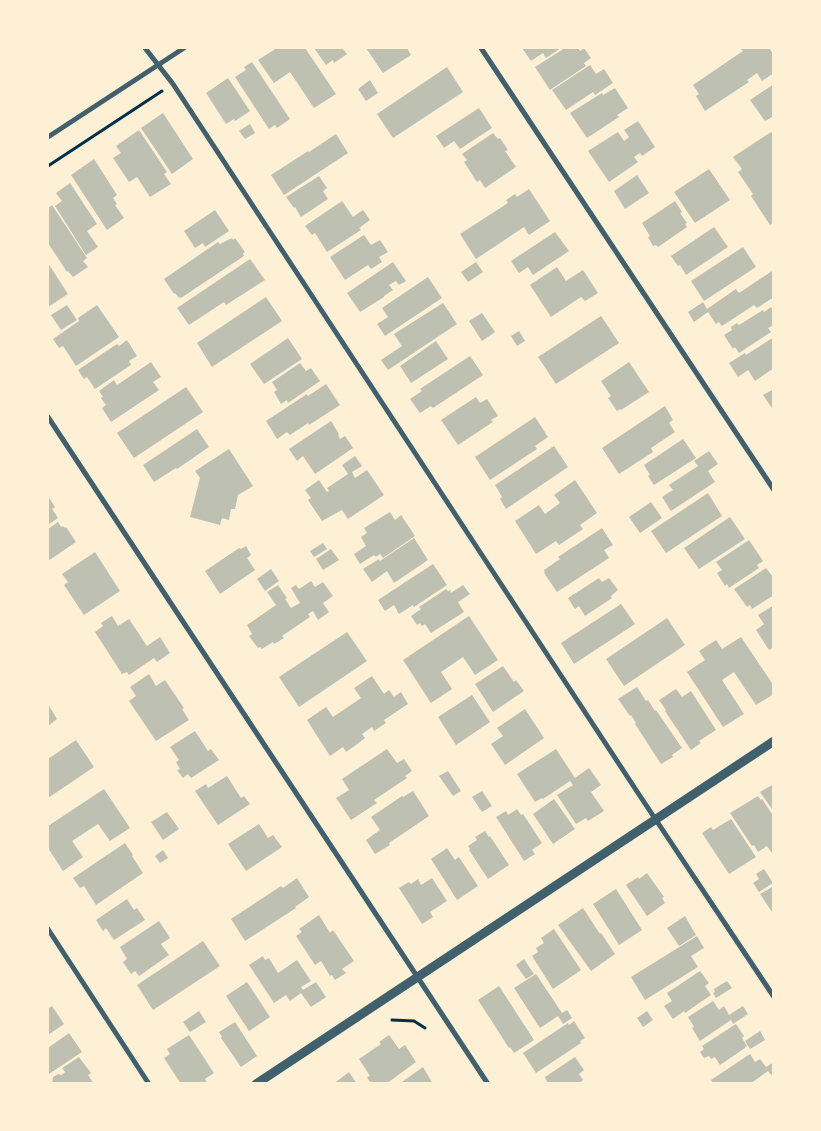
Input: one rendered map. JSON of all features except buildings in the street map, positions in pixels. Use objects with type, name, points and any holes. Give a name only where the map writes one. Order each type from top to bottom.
[{"type":"street","points":[[145,48],[178,92],[774,996]]},
{"type":"street","points":[[48,137],[184,48]]},
{"type":"street","points":[[481,48],[774,490]]},
{"type":"street","points":[[48,417],[488,1084]]},
{"type":"street","points":[[256,1084],[774,741]]},
{"type":"street","points":[[48,929],[149,1084]]},
{"type":"path","points":[[48,166],[162,91]]},
{"type":"path","points":[[392,1020],[414,1021],[425,1028]]}]
